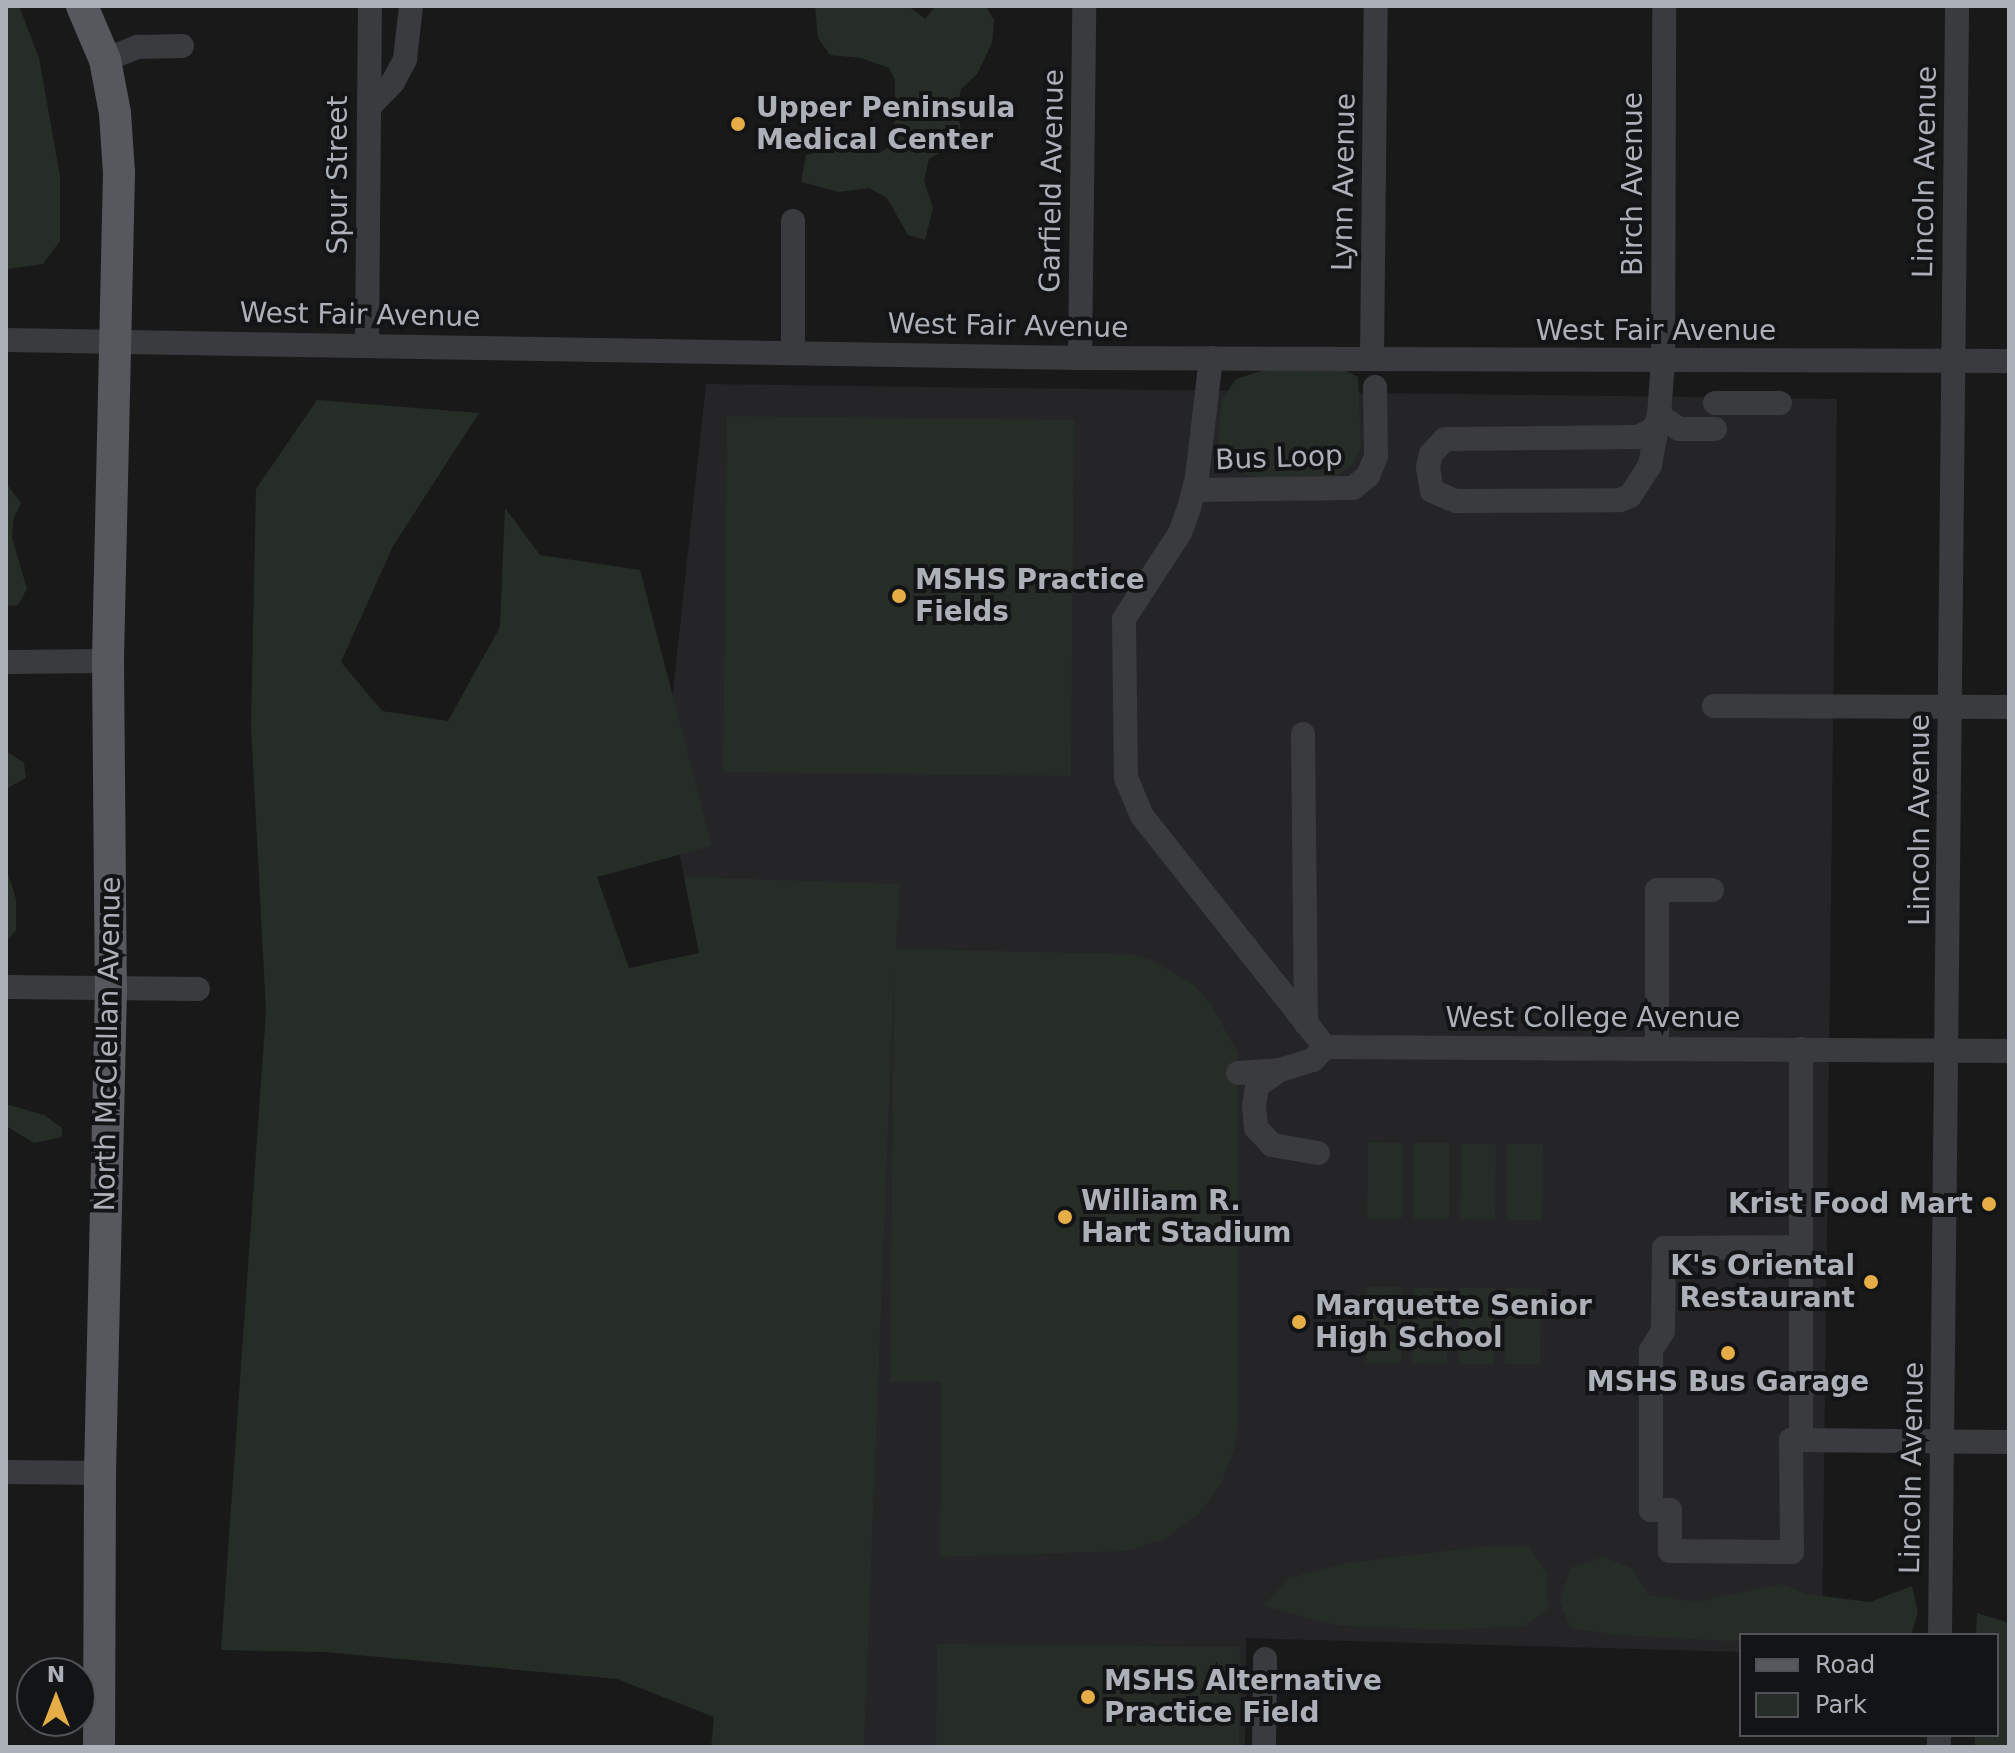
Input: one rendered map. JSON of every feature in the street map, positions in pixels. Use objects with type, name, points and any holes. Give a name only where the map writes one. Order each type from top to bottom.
[{"type":"main road","name":"North McClellan Avenue","points":[[82,6],[105,60],[115,113],[119,173],[108,661],[111,988],[100,1473],[99,1747]]},
{"type":"street","name":"Spur Street","points":[[367,345],[370,6]]},
{"type":"street","points":[[369,107],[393,82],[405,59],[411,6]]},
{"type":"street","name":"Garfield Avenue","points":[[1080,358],[1084,6]]},
{"type":"street","name":"Lynn Avenue","points":[[1372,359],[1376,6]]},
{"type":"street","name":"Birch Avenue","points":[[1659,415],[1654,429],[1638,437],[1445,439],[1431,454],[1428,467],[1432,491],[1456,501],[1620,500],[1630,496],[1650,465],[1659,415],[1663,362],[1664,6]]},
{"type":"street","name":"Lincoln Avenue","points":[[1940,1633],[1949,1049],[1957,6]]},
{"type":"street","points":[[105,60],[137,47],[182,46]]},
{"type":"street","points":[[793,221],[793,353]]},
{"type":"street","name":"West Fair Avenue","points":[[6,340],[1080,358],[2009,361]]},
{"type":"street","points":[[1211,358],[1194,490],[1180,533],[1124,619],[1126,778],[1142,816],[1325,1047],[1313,1060],[1280,1070],[1238,1073]]},
{"type":"street","name":"Bus Loop","points":[[1194,490],[1353,488],[1368,476],[1376,456],[1375,387]]},
{"type":"street","points":[[1715,403],[1780,403]]},
{"type":"street","points":[[1659,415],[1679,429],[1715,429]]},
{"type":"street","points":[[6,662],[108,661]]},
{"type":"street","points":[[1714,706],[2009,707]]},
{"type":"street","points":[[1303,734],[1306,1024]]},
{"type":"street","points":[[1657,1047],[1657,890],[1712,890]]},
{"type":"street","points":[[6,987],[198,989]]},
{"type":"street","name":"West College Avenue","points":[[1325,1047],[2009,1051]]},
{"type":"street","points":[[1801,1049],[1801,1247],[1792,1552],[1670,1551],[1670,1510],[1651,1510],[1651,1350],[1663,1331],[1664,1248],[1801,1247]]},
{"type":"street","points":[[1280,1070],[1257,1086],[1256,1128],[1272,1145],[1318,1153]]},
{"type":"street","points":[[1796,1440],[2009,1442]]},
{"type":"street","points":[[6,1472],[100,1473]]},
{"type":"street","points":[[1264,1747],[1265,1659]]},
{"type":"shaded area","name":"Marquette Senior High School","points":[[706,384],[1837,399],[1822,1633],[1739,1633],[1739,1652],[1246,1638],[1245,1747],[857,1747],[664,775]]},
{"type":"green space","points":[[6,6],[19,6],[39,58],[60,176],[60,241],[43,264],[8,269]]},
{"type":"green space","points":[[815,6],[909,6],[925,19],[936,6],[986,6],[994,20],[992,43],[977,74],[961,89],[957,110],[963,140],[929,159],[924,181],[933,208],[925,240],[908,235],[887,198],[869,188],[839,192],[801,182],[806,155],[831,149],[881,152],[894,144],[895,80],[889,68],[861,58],[830,55],[818,38]]},
{"type":"green space","points":[[1264,370],[1346,371],[1358,377],[1361,446],[1353,464],[1336,477],[1255,479],[1231,467],[1218,443],[1222,399],[1236,379]]},
{"type":"green space","points":[[317,400],[479,413],[393,546],[341,662],[382,711],[448,721],[500,627],[505,508],[540,555],[640,570],[712,846],[597,877],[629,968],[699,953],[684,877],[900,884],[896,949],[1130,954],[1150,959],[1194,985],[1211,1004],[1238,1053],[1238,1425],[1234,1450],[1220,1486],[1199,1513],[1165,1539],[1127,1551],[940,1557],[941,1382],[890,1382],[894,974],[864,1747],[711,1747],[714,1717],[617,1679],[325,1652],[221,1650],[266,1011],[251,725],[256,489]]},
{"type":"green space","name":"MSHS Practice Fields","points":[[727,416],[1074,420],[1071,776],[723,772]]},
{"type":"green space","points":[[6,483],[21,503],[14,517],[12,537],[27,589],[18,605],[6,606]]},
{"type":"green space","points":[[6,751],[24,763],[26,778],[6,789]]},
{"type":"green space","points":[[6,867],[16,899],[16,930],[6,942]]},
{"type":"green space","points":[[6,1104],[44,1115],[62,1128],[62,1137],[34,1143],[6,1126]]},
{"type":"green space","points":[[1368,1142],[1403,1143],[1402,1218],[1367,1218]]},
{"type":"green space","points":[[1414,1143],[1449,1143],[1449,1219],[1413,1219]]},
{"type":"green space","points":[[1461,1144],[1496,1144],[1495,1220],[1460,1219]]},
{"type":"green space","points":[[1507,1144],[1543,1144],[1542,1220],[1507,1220]]},
{"type":"green space","points":[[1367,1287],[1401,1287],[1401,1363],[1366,1363]]},
{"type":"green space","points":[[1413,1288],[1448,1288],[1447,1364],[1412,1363]]},
{"type":"green space","points":[[1459,1288],[1495,1288],[1494,1364],[1459,1364]]},
{"type":"green space","points":[[1506,1288],[1541,1289],[1540,1364],[1505,1364]]},
{"type":"green space","points":[[1487,1546],[1528,1546],[1547,1573],[1548,1609],[1525,1626],[1445,1630],[1335,1625],[1263,1606],[1289,1578],[1347,1563]]},
{"type":"green space","points":[[1603,1557],[1632,1568],[1648,1595],[1695,1602],[1782,1584],[1806,1594],[1870,1602],[1912,1586],[1918,1612],[1912,1633],[1739,1633],[1739,1640],[1729,1641],[1619,1635],[1570,1628],[1560,1602],[1570,1568]]},
{"type":"green space","points":[[1977,1613],[2009,1623],[2009,1747],[1975,1747],[1975,1737],[1999,1737],[1999,1633],[1976,1633]]},
{"type":"green space","name":"MSHS Alternative Practice Field","points":[[937,1644],[1240,1647],[1239,1747],[936,1747]]},
{"type":"place","name":"Upper Peninsula Medical Center","points":[[738,124]]},
{"type":"place","name":"MSHS Practice Fields","points":[[899,596]]},
{"type":"place","name":"Krist Food Mart","points":[[1989,1204]]},
{"type":"place","name":"William R. Hart Stadium","points":[[1065,1217]]},
{"type":"place","name":"K's Oriental Restaurant","points":[[1871,1282]]},
{"type":"place","name":"Marquette Senior High School","points":[[1299,1322]]},
{"type":"place","name":"MSHS Bus Garage","points":[[1728,1353]]},
{"type":"place","name":"MSHS Alternative Practice Field","points":[[1088,1697]]}]
